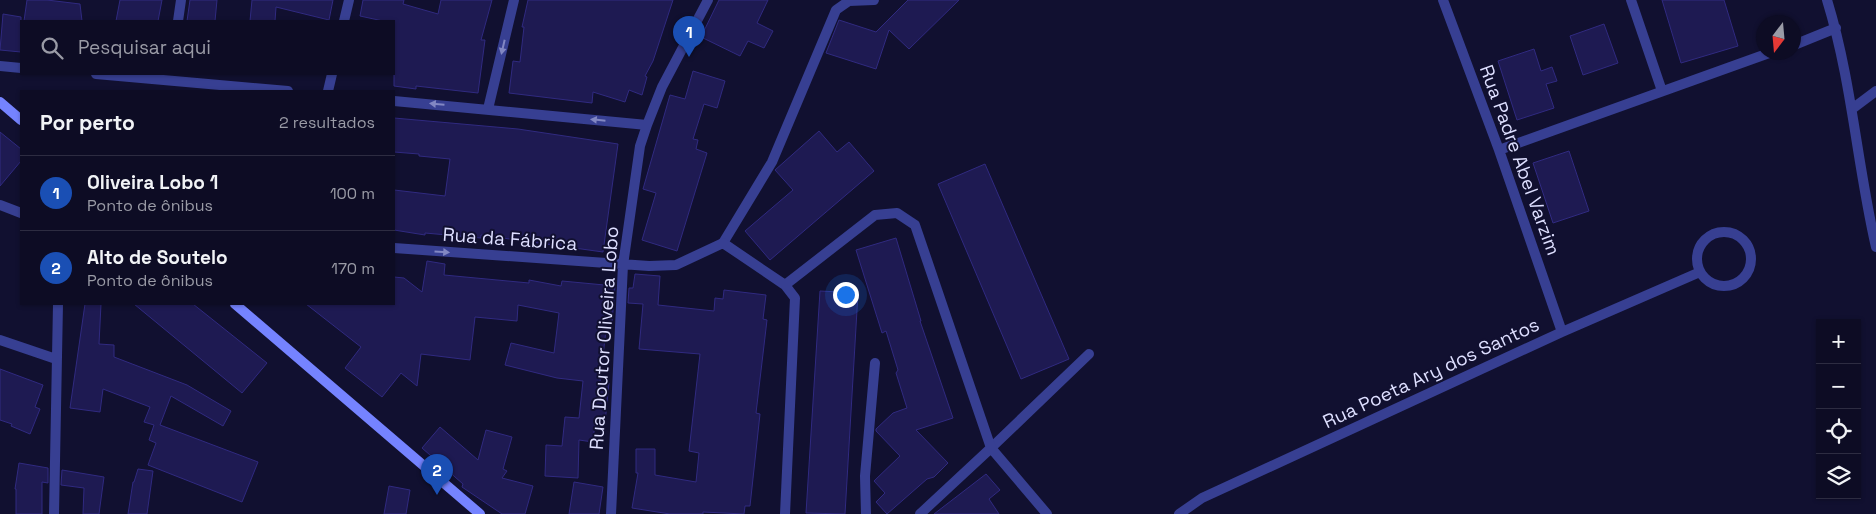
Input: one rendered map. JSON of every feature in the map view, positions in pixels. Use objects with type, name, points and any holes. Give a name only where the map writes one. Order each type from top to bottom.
[{"type":"street","points":[[178,20],[181,0]]},
{"type":"street","points":[[344,20],[349,0]]},
{"type":"street","points":[[488,109],[514,0]]},
{"type":"street","name":"Rua Doutor Oliveira Lobo","points":[[611,514],[623,265],[640,146],[662,88],[708,0]]},
{"type":"street","points":[[785,514],[795,298],[785,285],[723,243],[772,162],[836,10],[849,1],[874,0]]},
{"type":"street","name":"Rua Padre Abel Varzim","points":[[1443,0],[1499,150],[1562,332]]},
{"type":"street","points":[[1631,0],[1662,91]]},
{"type":"street","points":[[1827,0],[1836,28],[1847,77],[1867,209],[1876,247]]},
{"type":"street","points":[[1801,42],[1836,28]]},
{"type":"street","points":[[1499,150],[1756,58]]},
{"type":"street","points":[[0,66],[20,68]]},
{"type":"street","points":[[121,75],[170,77],[280,90]]},
{"type":"street","points":[[328,90],[332,75]]},
{"type":"street","points":[[1852,109],[1876,91]]},
{"type":"street","points":[[395,100],[647,125]]},
{"type":"street","points":[[0,102],[20,119]]},
{"type":"street","points":[[0,205],[20,213]]},
{"type":"street","points":[[785,285],[875,215],[897,213],[915,225],[991,448],[1047,514]]},
{"type":"street","points":[[1733,233],[1746,243],[1750,252],[1750,265],[1745,276],[1737,283],[1726,286],[1713,284],[1700,272],[1697,264],[1698,253],[1702,243],[1712,234],[1733,233]]},
{"type":"street","name":"Rua da Fábrica","points":[[395,248],[623,265],[676,265],[723,243]]},
{"type":"street","name":"Rua Poeta Ary dos Santos","points":[[1180,514],[1202,498],[1562,332],[1700,272]]},
{"type":"street","points":[[54,514],[58,305]]},
{"type":"street","points":[[236,305],[480,514]]},
{"type":"street","points":[[0,340],[56,358]]},
{"type":"street","points":[[920,514],[1089,354]]},
{"type":"street","points":[[866,514],[865,476],[874,363]]},
{"type":"building","points":[[27,0],[47,0],[80,4],[82,20],[24,20]]},
{"type":"building","points":[[120,0],[162,0],[158,20],[116,20]]},
{"type":"building","points":[[190,0],[217,0],[215,20],[187,20]]},
{"type":"building","points":[[252,0],[333,0],[329,20],[276,7],[275,20],[250,20]]},
{"type":"building","points":[[363,0],[404,0],[403,4],[438,14],[441,0],[492,0],[481,40],[485,40],[478,93],[416,86],[416,89],[394,86],[395,20],[378,20],[360,16]]},
{"type":"building","points":[[528,0],[673,0],[653,61],[645,76],[647,77],[642,95],[629,90],[625,102],[593,92],[592,103],[509,93],[513,61],[520,62],[524,27],[522,27]]},
{"type":"building","points":[[719,0],[768,0],[757,23],[773,31],[764,48],[748,41],[740,56],[701,37]]},
{"type":"building","points":[[908,0],[959,0],[909,49],[889,30],[876,69],[826,53],[839,20],[876,32]]},
{"type":"building","points":[[1662,0],[1724,0],[1738,46],[1681,63]]},
{"type":"building","points":[[3,14],[21,17],[20,52],[0,50]]},
{"type":"building","points":[[1604,24],[1618,63],[1583,75],[1570,36]]},
{"type":"building","points":[[1534,49],[1541,71],[1552,67],[1557,81],[1546,84],[1554,108],[1517,120],[1498,61]]},
{"type":"building","points":[[693,71],[725,81],[717,108],[704,104],[693,139],[698,140],[696,149],[707,153],[677,251],[642,240],[656,193],[643,189],[670,95],[685,99]]},
{"type":"building","points":[[395,118],[518,129],[618,144],[603,252],[481,235],[481,238],[425,233],[425,235],[395,230],[395,190],[445,196],[450,159],[419,156],[419,154],[395,152]]},
{"type":"building","points":[[819,131],[837,152],[849,142],[874,171],[770,260],[745,231],[793,190],[775,170]]},
{"type":"building","points":[[0,132],[20,148],[20,162],[0,186]]},
{"type":"building","points":[[1569,151],[1589,211],[1553,223],[1533,163]]},
{"type":"building","points":[[985,164],[1069,359],[1021,379],[938,184]]},
{"type":"building","points":[[896,238],[920,321],[953,418],[916,430],[948,463],[934,477],[927,479],[887,514],[876,502],[885,493],[874,481],[900,456],[876,429],[893,413],[907,408],[886,331],[882,333],[856,250]]},
{"type":"building","points":[[427,261],[445,264],[444,275],[529,283],[529,280],[561,286],[562,281],[615,286],[612,322],[607,321],[600,382],[609,383],[605,423],[595,422],[593,442],[579,440],[578,478],[545,476],[546,445],[562,446],[565,417],[579,418],[583,381],[557,378],[505,365],[511,343],[554,353],[559,313],[518,305],[517,321],[475,317],[470,360],[421,354],[417,386],[401,373],[382,397],[345,368],[361,347],[307,305],[395,305],[395,277],[404,278],[422,292]]},
{"type":"building","points":[[635,274],[660,276],[658,305],[714,311],[715,298],[723,299],[724,290],[766,295],[763,319],[767,320],[756,413],[760,414],[750,506],[745,506],[744,514],[703,512],[703,514],[670,514],[632,508],[638,473],[636,473],[636,449],[655,449],[655,475],[696,482],[699,453],[689,451],[700,354],[639,349],[643,304],[628,303],[629,288],[633,288]]},
{"type":"building","points":[[820,291],[858,293],[845,514],[806,513]]},
{"type":"building","points":[[85,305],[101,305],[99,344],[114,345],[114,357],[187,385],[231,411],[223,426],[171,396],[160,425],[258,462],[242,502],[148,465],[156,443],[149,440],[154,425],[144,422],[150,407],[103,389],[100,412],[70,408]]},
{"type":"building","points":[[135,305],[194,305],[267,363],[242,393]]},
{"type":"building","points":[[0,369],[43,385],[35,407],[40,409],[30,434],[0,420]]},
{"type":"building","points":[[440,427],[478,460],[486,430],[512,437],[503,469],[507,471],[502,478],[533,486],[525,514],[502,514],[462,487],[463,484],[422,448]]},
{"type":"building","points":[[19,463],[48,468],[48,483],[42,482],[42,514],[16,514],[15,489]]},
{"type":"building","points":[[138,469],[153,471],[147,514],[128,514],[133,482]]},
{"type":"building","points":[[62,470],[104,477],[99,514],[83,514],[84,488],[61,485]]},
{"type":"building","points":[[986,474],[1000,490],[989,499],[999,514],[934,514]]},
{"type":"building","points":[[574,482],[603,487],[599,514],[569,514]]},
{"type":"building","points":[[389,486],[410,490],[406,514],[384,514]]},
{"type":"place","name":"Oliveira Lobo 1","points":[[689,57]]},
{"type":"place","name":"Alto de Soutelo","points":[[437,495]]}]
